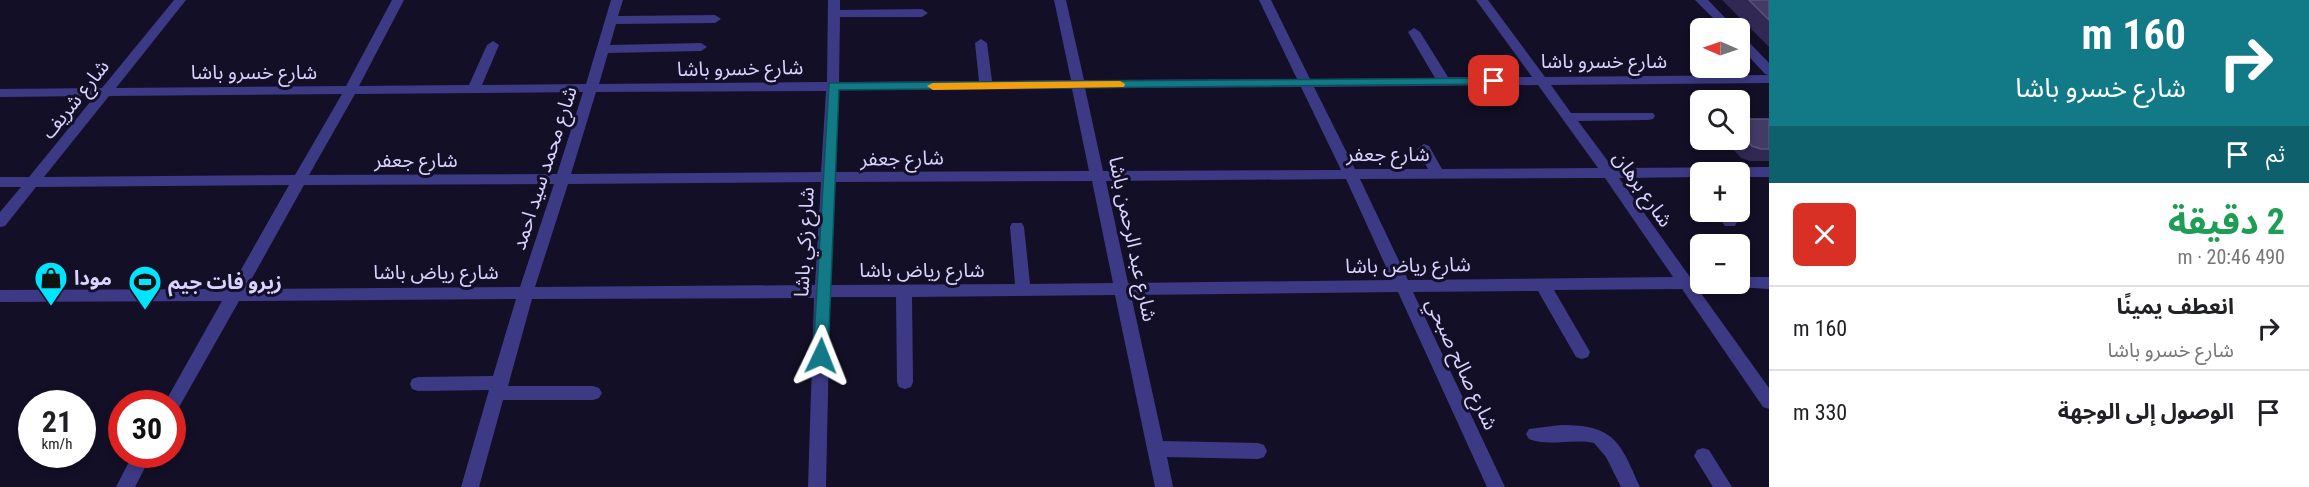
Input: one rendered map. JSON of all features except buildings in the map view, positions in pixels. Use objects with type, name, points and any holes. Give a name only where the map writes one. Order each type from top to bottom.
[{"type":"street","name":"شارع شريف","points":[[0,222],[180,0]]},
{"type":"street","points":[[180,390],[350,91],[398,0]]},
{"type":"street","name":"شارع محمد سيد احمد","points":[[470,487],[526,292],[617,0]]},
{"type":"street","name":"شارع عبد الرحمن باشا","points":[[1060,0],[1164,487]]},
{"type":"street","name":"شارع صالح صبحي","points":[[1265,0],[1350,173],[1496,487]]},
{"type":"street","name":"شارع برهان","points":[[1482,0],[1608,172],[1769,402]]},
{"type":"street","points":[[1701,0],[1719,18]]},
{"type":"street","points":[[834,7],[922,13]]},
{"type":"street","name":"شارع زكي باشا","points":[[817,487],[822,291],[833,86],[834,7]]},
{"type":"street","points":[[610,20],[715,19]]},
{"type":"street","points":[[1414,32],[1444,82]]},
{"type":"street","points":[[981,43],[986,86]]},
{"type":"street","points":[[472,90],[493,45]]},
{"type":"street","points":[[602,49],[701,47]]},
{"type":"street","points":[[1750,50],[1769,70]]},
{"type":"street","name":"شارع خسرو باشا","points":[[0,93],[1769,79]]},
{"type":"street","points":[[1567,117],[1648,116]]},
{"type":"street","points":[[1424,149],[1437,173]]},
{"type":"street","name":"شارع جعفر","points":[[0,182],[829,179],[1608,172],[1690,178]]},
{"type":"street","name":"شارع جعفر","points":[[1750,174],[1769,172]]},
{"type":"street","points":[[1017,227],[1023,290]]},
{"type":"street","name":"شارع رياض باشا","points":[[0,296],[904,291],[1690,283]]},
{"type":"street","points":[[1750,283],[1769,283]]},
{"type":"street","points":[[1542,284],[1582,352]]},
{"type":"street","points":[[904,291],[905,382]]},
{"type":"street","points":[[418,384],[593,393]]},
{"type":"street","points":[[1535,434],[1590,435],[1600,438],[1608,445],[1631,487]]},
{"type":"street","points":[[1156,449],[1258,452]]},
{"type":"street","points":[[1703,456],[1723,487]]},
{"type":"street","points":[[125,487],[135,468]]},
{"type":"slow traffic","points":[[933,86],[1120,84]]},
{"type":"place","name":"مودا","points":[[51,307]]},
{"type":"place","name":"زيرو فات جيم","points":[[145,311]]},
{"type":"route","points":[[821,356],[822,291],[833,86],[1494,81]]}]
